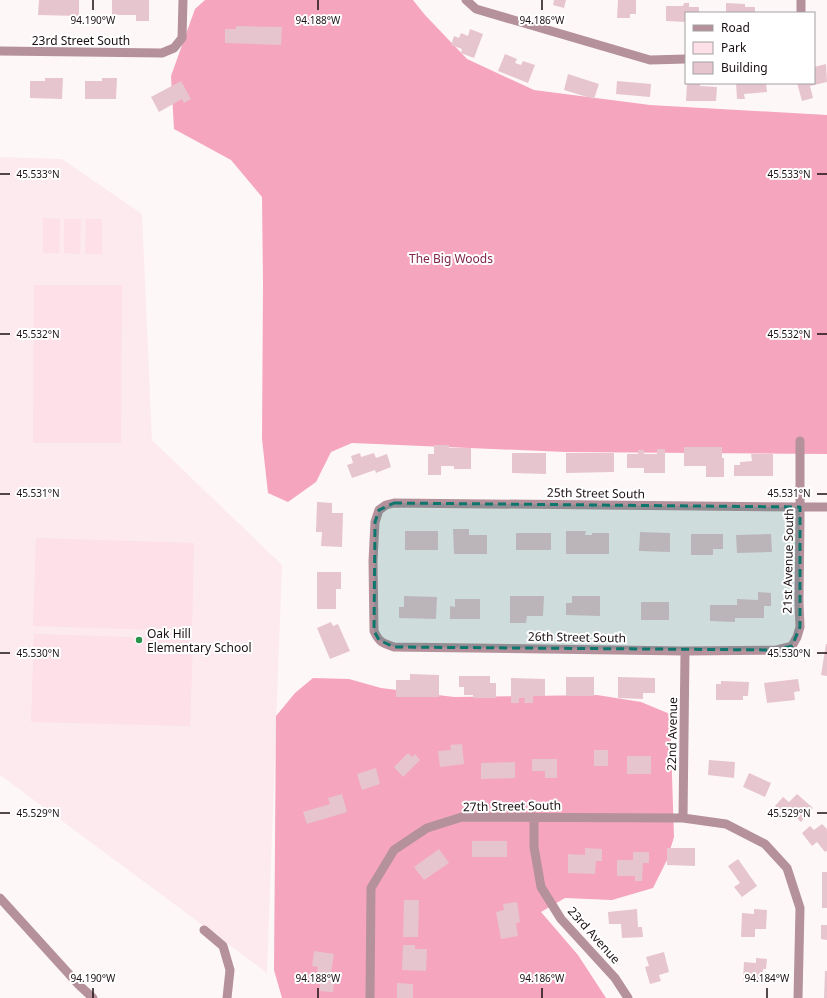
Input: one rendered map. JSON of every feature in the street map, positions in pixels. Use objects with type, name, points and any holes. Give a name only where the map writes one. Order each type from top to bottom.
[{"type":"street","name":"23rd Street South","points":[[0,51],[162,53],[174,48],[182,38],[183,0]]},
{"type":"street","points":[[466,0],[476,9],[650,60],[685,59]]},
{"type":"street","points":[[801,0],[801,12]]},
{"type":"street","name":"21st Avenue South","points":[[759,650],[776,650],[792,646],[798,637],[800,627],[800,441]]},
{"type":"street","name":"25th Street South","points":[[394,647],[379,640],[374,630],[374,522],[379,510],[386,505],[394,503],[827,507]]},
{"type":"street","name":"26th Street South","points":[[394,647],[685,651],[759,650]]},
{"type":"street","name":"22nd Avenue","points":[[683,818],[685,651]]},
{"type":"street","name":"27th Street South","points":[[370,998],[371,888],[394,850],[427,828],[462,818],[683,818]]},
{"type":"street","name":"23rd Avenue","points":[[534,818],[534,847],[541,887],[562,919],[616,978],[628,998]]},
{"type":"street","points":[[683,818],[726,824],[765,844],[787,868],[800,908],[798,998]]},
{"type":"street","points":[[0,898],[79,985],[93,998]]},
{"type":"street","points":[[204,930],[223,946],[230,970],[227,998]]},
{"type":"highlighted area","points":[[394,503],[800,507],[800,627],[792,646],[776,650],[394,647],[379,640],[374,631],[375,522],[379,510]]},
{"type":"shaded area","name":"Oak Hill Elementary School","points":[[0,157],[62,159],[142,214],[152,440],[282,565],[267,973],[0,775]]},
{"type":"green space","name":"The Big Woods","points":[[205,0],[413,0],[425,15],[467,59],[534,90],[650,105],[827,115],[827,454],[565,452],[352,443],[331,452],[316,482],[288,502],[268,493],[262,439],[262,197],[231,160],[174,129],[171,76],[195,9]]},
{"type":"green space","points":[[43,218],[60,219],[59,253],[43,253]]},
{"type":"green space","points":[[64,219],[81,219],[80,254],[64,253]]},
{"type":"green space","points":[[86,219],[102,219],[102,254],[85,254]]},
{"type":"green space","points":[[34,285],[122,285],[121,443],[33,443]]},
{"type":"green space","points":[[36,538],[194,543],[192,631],[33,626]]},
{"type":"green space","points":[[34,634],[193,639],[190,726],[31,722]]},
{"type":"green space","points":[[313,678],[349,679],[381,688],[454,697],[597,695],[641,702],[670,714],[674,837],[667,860],[653,888],[612,900],[565,898],[541,912],[578,955],[606,998],[282,998],[274,970],[276,716],[295,693]]},
{"type":"building","points":[[39,0],[79,0],[79,16],[38,15]]},
{"type":"building","points":[[112,0],[149,0],[149,21],[136,21],[136,15],[112,15]]},
{"type":"building","points":[[554,0],[566,0],[564,8],[553,5]]},
{"type":"building","points":[[618,0],[636,0],[636,14],[630,14],[630,18],[617,18]]},
{"type":"building","points":[[684,3],[689,3],[689,7],[699,7],[699,12],[685,12],[685,22],[666,21],[666,6],[683,6]]},
{"type":"building","points":[[726,3],[745,4],[745,7],[755,7],[755,12],[726,12]]},
{"type":"building","points":[[236,26],[282,27],[281,45],[225,43],[225,29],[236,29]]},
{"type":"building","points":[[470,29],[483,34],[474,58],[461,53],[462,49],[451,45],[454,36],[459,38],[461,33],[468,36]]},
{"type":"building","points":[[505,54],[517,59],[515,63],[521,65],[523,61],[535,65],[528,83],[498,71]]},
{"type":"building","points":[[826,64],[827,82],[810,86],[813,98],[802,101],[797,84],[815,84],[815,67]]},
{"type":"building","points":[[568,74],[599,84],[594,99],[564,90]]},
{"type":"building","points":[[45,78],[63,78],[62,99],[30,98],[30,81],[45,81]]},
{"type":"building","points":[[102,78],[117,78],[116,99],[85,99],[85,81],[102,81]]},
{"type":"building","points":[[181,81],[191,99],[184,103],[182,99],[159,112],[151,97]]},
{"type":"building","points":[[617,81],[651,84],[650,97],[616,94]]},
{"type":"building","points":[[687,84],[700,84],[700,86],[717,87],[716,101],[686,101]]},
{"type":"building","points":[[736,84],[766,84],[767,92],[744,94],[745,99],[737,99]]},
{"type":"building","points":[[434,445],[449,445],[449,448],[471,448],[471,469],[454,469],[454,466],[441,466],[441,475],[428,475],[428,454],[434,454]]},
{"type":"building","points":[[684,447],[722,447],[722,458],[724,458],[724,477],[706,477],[706,466],[684,466]]},
{"type":"building","points":[[657,449],[665,449],[665,473],[644,473],[644,468],[627,468],[627,454],[638,454],[638,450],[644,450],[644,454],[657,454]]},
{"type":"building","points":[[360,453],[361,457],[374,453],[376,458],[387,454],[391,467],[376,473],[375,470],[352,478],[347,465],[353,463],[351,456]]},
{"type":"building","points":[[512,453],[546,453],[546,474],[512,473]]},
{"type":"building","points":[[566,453],[614,453],[614,472],[566,473]]},
{"type":"building","points":[[751,454],[773,454],[773,476],[734,476],[734,465],[740,465],[740,462],[752,461]]},
{"type":"building","points":[[317,502],[332,503],[332,513],[343,513],[342,547],[321,546],[322,532],[316,532]]},
{"type":"building","points":[[453,529],[469,529],[469,535],[487,535],[487,554],[454,554]]},
{"type":"building","points":[[405,531],[438,531],[438,550],[405,550]]},
{"type":"building","points":[[566,531],[586,531],[585,535],[592,535],[592,533],[609,533],[609,554],[566,554]]},
{"type":"building","points":[[640,532],[670,533],[670,552],[639,551]]},
{"type":"building","points":[[516,533],[551,533],[551,550],[516,550]]},
{"type":"building","points":[[691,534],[723,534],[723,549],[713,549],[713,555],[691,555]]},
{"type":"building","points":[[771,534],[772,552],[737,553],[736,535]]},
{"type":"building","points":[[317,572],[341,572],[341,589],[336,589],[336,609],[317,609]]},
{"type":"building","points":[[758,592],[771,593],[771,606],[764,606],[764,618],[735,618],[735,622],[710,621],[710,605],[737,605],[737,599],[758,600]]},
{"type":"building","points":[[404,596],[437,597],[436,619],[399,618],[399,607],[404,607]]},
{"type":"building","points":[[510,596],[544,596],[543,616],[527,616],[526,623],[510,623]]},
{"type":"building","points":[[572,596],[600,596],[600,616],[566,615],[566,603],[572,603]]},
{"type":"building","points":[[455,599],[480,599],[480,619],[450,619],[450,606],[455,607]]},
{"type":"building","points":[[641,602],[669,602],[669,620],[641,620]]},
{"type":"building","points":[[331,622],[333,626],[338,624],[350,651],[330,659],[317,628]]},
{"type":"building","points":[[827,644],[827,676],[821,675]]},
{"type":"building","points":[[410,674],[439,675],[439,697],[396,697],[396,680],[410,680]]},
{"type":"building","points":[[459,676],[490,676],[490,683],[496,683],[496,698],[473,698],[473,695],[464,695],[464,687],[459,687]]},
{"type":"building","points":[[566,677],[594,677],[594,696],[566,696]]},
{"type":"building","points":[[618,677],[655,678],[655,693],[643,693],[643,699],[618,698]]},
{"type":"building","points":[[511,678],[545,679],[545,696],[533,696],[533,703],[524,703],[525,698],[519,698],[519,703],[511,703]]},
{"type":"building","points":[[798,679],[800,691],[794,692],[795,700],[767,703],[764,683]]},
{"type":"building","points":[[721,681],[749,682],[748,696],[743,696],[743,700],[716,700],[716,684],[721,684]]},
{"type":"building","points":[[462,744],[464,764],[440,767],[438,751],[451,750],[450,745]]},
{"type":"building","points":[[594,750],[608,750],[608,766],[594,766]]},
{"type":"building","points":[[408,753],[412,757],[415,754],[420,760],[403,777],[394,767]]},
{"type":"building","points":[[627,756],[651,756],[651,774],[627,774]]},
{"type":"building","points":[[532,759],[557,759],[557,778],[545,778],[545,771],[532,771]]},
{"type":"building","points":[[709,760],[735,762],[734,778],[708,775]]},
{"type":"building","points":[[515,762],[515,778],[481,779],[481,763]]},
{"type":"building","points":[[376,768],[380,784],[362,790],[357,774]]},
{"type":"building","points":[[749,773],[771,783],[765,797],[743,787]]},
{"type":"building","points":[[342,794],[347,812],[307,824],[303,812],[330,804],[328,798]]},
{"type":"building","points":[[797,794],[813,808],[801,822],[793,814],[789,818],[775,806],[783,797],[789,802]]},
{"type":"building","points":[[822,824],[827,829],[827,851],[825,852],[817,842],[812,846],[802,833],[810,826],[814,830]]},
{"type":"building","points":[[472,841],[507,841],[507,857],[472,857]]},
{"type":"building","points":[[585,848],[602,849],[602,861],[596,861],[595,874],[568,873],[568,854],[585,855]]},
{"type":"building","points":[[667,848],[695,848],[695,866],[667,865]]},
{"type":"building","points":[[439,849],[449,863],[424,880],[414,867]]},
{"type":"building","points":[[633,852],[649,852],[649,863],[643,863],[642,881],[635,881],[635,876],[617,876],[617,860],[633,860]]},
{"type":"building","points":[[738,859],[757,886],[742,897],[734,887],[740,883],[728,866]]},
{"type":"building","points":[[822,872],[827,872],[827,908],[822,908]]},
{"type":"building","points":[[404,900],[419,900],[418,937],[403,937]]},
{"type":"building","points":[[517,902],[520,922],[516,923],[518,936],[501,939],[496,912],[504,910],[503,904]]},
{"type":"building","points":[[637,909],[638,927],[642,927],[643,937],[622,938],[621,924],[609,924],[608,912]]},
{"type":"building","points":[[754,909],[767,910],[766,929],[755,929],[755,937],[741,937],[742,913],[754,914]]},
{"type":"building","points":[[821,925],[827,925],[827,940],[821,939]]},
{"type":"building","points":[[403,945],[415,945],[415,949],[427,949],[426,971],[402,970]]},
{"type":"building","points":[[314,951],[334,954],[331,973],[335,974],[333,992],[319,991],[321,979],[316,978],[318,967],[312,966]]},
{"type":"building","points":[[664,952],[669,972],[659,975],[661,981],[650,984],[645,967],[649,966],[646,957]]},
{"type":"building","points":[[756,958],[767,959],[766,969],[763,969],[762,982],[743,980],[744,962],[756,963]]},
{"type":"building","points":[[825,971],[827,971],[827,998],[824,998]]},
{"type":"building","points":[[397,983],[413,984],[413,998],[397,998]]},
{"type":"place","name":"Oak Hill Elementary School","points":[[139,640]]}]
